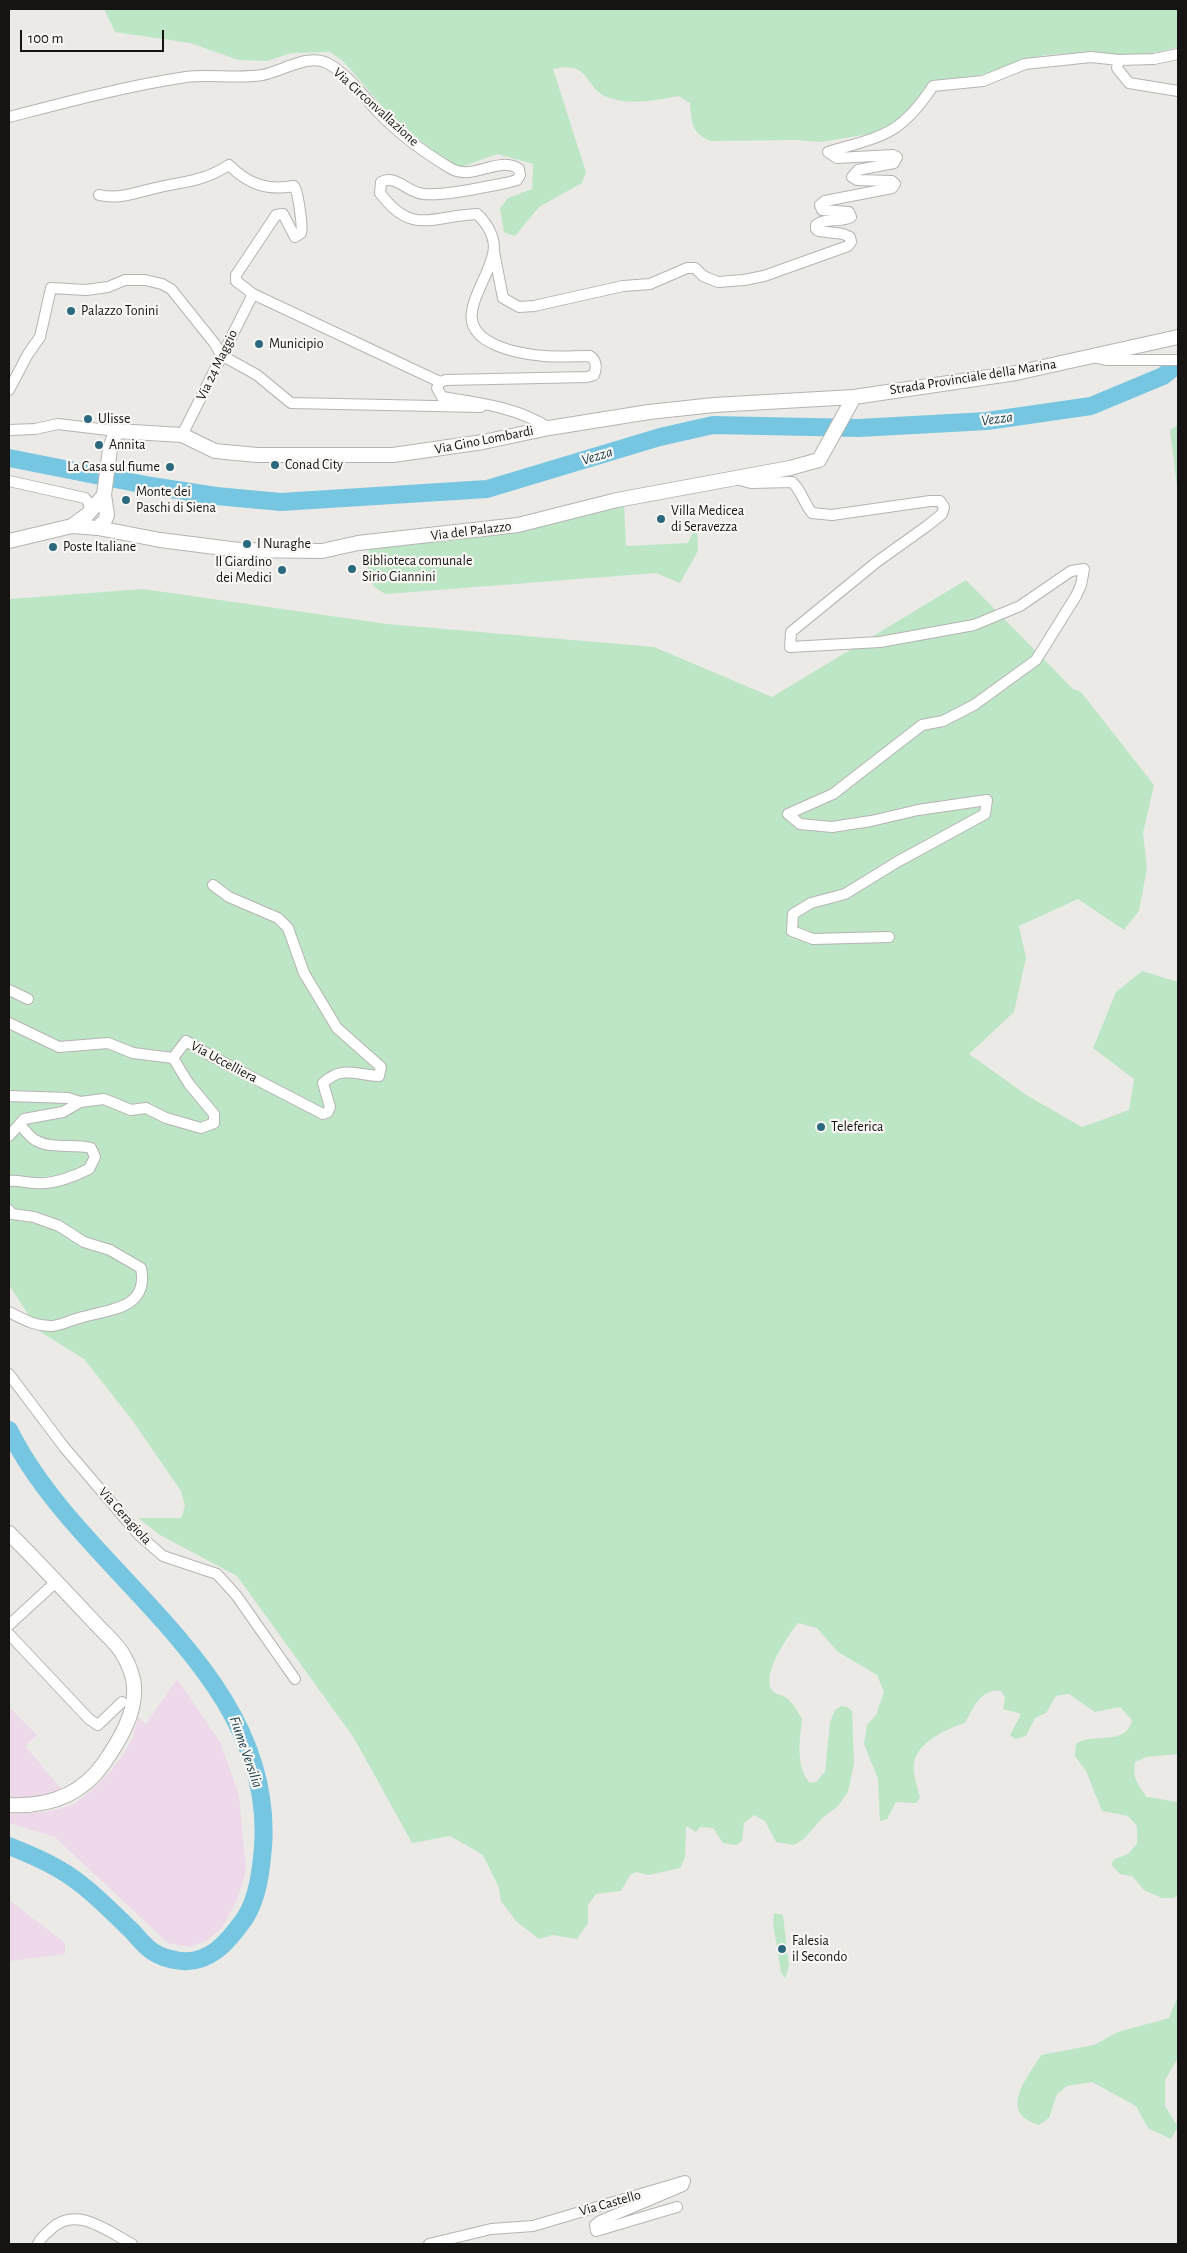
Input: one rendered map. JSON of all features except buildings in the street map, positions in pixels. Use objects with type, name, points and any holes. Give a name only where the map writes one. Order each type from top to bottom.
[{"type":"main road","name":"Strada Provinciale della Marina","points":[[854,397],[1016,373],[1178,337]]},
{"type":"main road","name":"Via Gino Lombardi","points":[[116,431],[182,435],[215,451],[257,455],[393,455],[483,442],[549,428],[649,412],[705,406],[854,397]]},
{"type":"main road","name":"Via del Palazzo","points":[[72,526],[98,528],[160,540],[239,550],[322,551],[358,543],[518,525],[617,500],[790,468],[819,460],[854,397]]},
{"type":"main road","points":[[90,512],[91,522],[98,528],[106,520],[104,494],[108,459],[116,431]]},
{"type":"main road","points":[[9,541],[72,526],[90,512],[104,494]]},
{"type":"main road","points":[[9,1534],[57,1581],[110,1638],[126,1658],[134,1686],[132,1707],[124,1729],[96,1773],[81,1789],[60,1800],[25,1806],[9,1805]]},
{"type":"street","points":[[494,252],[503,298],[519,307],[534,306],[623,286],[650,284],[687,268],[695,268],[703,276],[718,282],[764,276],[848,246],[851,242],[850,237],[844,234],[819,231],[816,229],[816,225],[821,221],[844,220],[851,217],[849,212],[822,210],[820,205],[825,202],[892,188],[895,184],[892,181],[857,180],[852,177],[858,170],[894,163],[896,157],[893,155],[837,158],[828,152],[886,135],[907,120],[933,86],[983,81],[1025,64],[1091,57],[1119,60],[1154,59],[1178,54]]},
{"type":"street","name":"Via Circonvallazione","points":[[9,117],[86,97],[186,77],[272,74],[308,60],[325,61],[344,75],[379,113],[408,139],[452,170],[469,173],[504,164],[512,164],[519,169],[520,175],[516,180],[506,184],[423,194],[408,190],[394,179],[387,179],[381,182],[380,193],[392,210],[405,218],[420,221],[477,214],[487,223],[494,252]]},
{"type":"street","points":[[1119,60],[1117,68],[1129,83],[1178,91]]},
{"type":"street","points":[[99,195],[113,198],[157,187],[190,183],[229,165],[255,185],[285,188],[294,186],[298,191],[299,217],[303,226],[302,233],[295,237],[283,214],[276,215],[236,274],[236,281],[253,294],[440,382],[446,380],[578,378],[594,375],[597,367],[594,359],[590,356],[543,356],[515,350],[490,343],[475,330],[472,312],[494,252]]},
{"type":"street","points":[[9,390],[28,354],[40,337],[51,288],[86,290],[108,286],[125,280],[145,280],[162,284],[172,289],[215,344],[221,355],[257,375],[291,402],[478,408],[489,404]]},
{"type":"street","name":"Via 24 Maggio","points":[[182,435],[253,294]]},
{"type":"street","points":[[1092,356],[1106,360],[1178,360]]},
{"type":"street","points":[[440,382],[437,388],[442,397],[489,404],[536,419],[549,428]]},
{"type":"street","points":[[9,430],[35,429],[58,424],[116,431]]},
{"type":"street","points":[[733,478],[751,483],[792,482],[800,489],[806,505],[812,512],[832,515],[930,501],[940,501],[944,507],[942,514],[900,544],[851,585],[803,620],[791,632],[790,647],[880,642],[974,625],[1020,606],[1071,571],[1084,569],[1076,596],[1036,660],[974,705],[943,721],[922,725],[833,794],[788,814],[800,824],[832,826],[871,821],[918,810],[987,800],[985,814],[897,862],[846,894],[812,903],[793,914],[792,931],[814,939],[889,937]]},
{"type":"street","points":[[9,481],[84,498],[89,504],[90,512]]},
{"type":"street","name":"Via Uccelliera","points":[[21,1126],[24,1119],[64,1112],[80,1102],[104,1099],[131,1110],[146,1108],[166,1118],[202,1128],[209,1127],[214,1124],[214,1114],[188,1084],[173,1058],[186,1041],[323,1114],[328,1112],[330,1106],[323,1083],[332,1075],[348,1071],[379,1076],[382,1072],[381,1067],[337,1028],[316,995],[304,973],[288,928],[278,918],[229,897],[213,885]]},
{"type":"street","points":[[9,990],[28,999]]},
{"type":"street","points":[[9,1023],[59,1047],[108,1043],[133,1053],[173,1058]]},
{"type":"street","points":[[9,1096],[68,1098],[80,1102]]},
{"type":"street","points":[[9,1136],[21,1126],[35,1140],[57,1147],[77,1144],[91,1148],[95,1157],[89,1169],[75,1176],[38,1184],[21,1180],[9,1182]]},
{"type":"street","points":[[9,1210],[12,1214],[34,1217],[59,1226],[84,1242],[110,1250],[129,1260],[141,1268],[144,1282],[138,1296],[119,1308],[54,1326],[33,1324],[9,1312]]},
{"type":"street","name":"Via Ceragiola","points":[[9,1374],[64,1447],[140,1535],[163,1556],[217,1574],[236,1595],[295,1679]]},
{"type":"street","points":[[9,1625],[57,1581]]},
{"type":"street","points":[[9,1634],[89,1720],[98,1725],[122,1702]]},
{"type":"street","name":"Via Castello","points":[[428,2244],[491,2230],[534,2226],[684,2181],[683,2186],[600,2221],[595,2225],[596,2231],[677,2207]]},
{"type":"street","points":[[38,2244],[59,2222],[70,2218],[98,2226],[132,2244]]},
{"type":"shaded area","points":[[177,1679],[220,1742],[239,1795],[246,1871],[237,1900],[222,1928],[206,1941],[190,1947],[168,1943],[55,1837],[9,1823],[9,1814],[47,1812],[73,1805],[92,1790],[123,1755],[133,1737],[138,1717],[146,1724]]},
{"type":"shaded area","points":[[9,1707],[37,1735],[25,1746],[62,1790],[34,1797],[9,1797]]},
{"type":"shaded area","points":[[9,1900],[65,1943],[65,1954],[9,1961]]},
{"type":"green space","points":[[104,9],[1178,9],[1178,47],[1162,51],[1130,54],[1046,55],[978,76],[931,81],[902,118],[881,132],[821,142],[797,140],[711,141],[696,131],[692,122],[690,103],[679,96],[634,102],[616,100],[600,93],[586,76],[574,68],[553,69],[586,172],[582,183],[539,207],[515,236],[504,232],[500,208],[508,198],[532,189],[533,164],[497,154],[461,167],[444,159],[394,120],[343,61],[330,52],[292,53],[267,61],[239,60],[190,43],[115,32]]},
{"type":"green space","points":[[1178,425],[1178,495],[1170,430]]},
{"type":"green space","points":[[624,505],[626,546],[688,543],[697,523],[698,551],[680,583],[656,573],[386,594],[374,586],[368,576],[369,550],[373,547],[522,529]]},
{"type":"green space","points":[[966,580],[1073,689],[1081,692],[1154,785],[1143,833],[1147,868],[1139,911],[1124,930],[1078,899],[1019,926],[1026,958],[1014,1012],[969,1054],[1028,1096],[1082,1127],[1129,1110],[1134,1079],[1093,1048],[1116,992],[1142,971],[1178,982],[1178,1754],[1147,1757],[1135,1762],[1134,1773],[1136,1781],[1147,1797],[1178,1802],[1178,1894],[1174,1898],[1162,1898],[1144,1890],[1132,1876],[1120,1874],[1111,1864],[1115,1859],[1128,1854],[1137,1844],[1137,1826],[1128,1816],[1102,1811],[1086,1771],[1075,1756],[1076,1744],[1090,1739],[1116,1736],[1129,1728],[1132,1720],[1120,1707],[1095,1712],[1069,1694],[1056,1696],[1046,1713],[1035,1718],[1026,1736],[1015,1739],[1010,1735],[1021,1714],[1003,1709],[1005,1697],[1001,1691],[988,1693],[978,1700],[965,1723],[934,1737],[921,1748],[914,1763],[920,1798],[916,1803],[896,1802],[887,1819],[880,1821],[878,1779],[864,1744],[867,1725],[876,1715],[884,1692],[877,1675],[838,1652],[817,1628],[798,1623],[777,1655],[770,1675],[770,1683],[773,1692],[790,1701],[802,1719],[800,1761],[805,1776],[810,1783],[816,1782],[825,1772],[830,1722],[835,1710],[841,1706],[847,1707],[852,1711],[854,1763],[848,1792],[837,1807],[822,1818],[805,1838],[794,1845],[776,1842],[765,1821],[754,1815],[744,1823],[742,1841],[736,1845],[723,1843],[713,1828],[700,1827],[696,1832],[686,1826],[685,1857],[680,1868],[649,1875],[636,1872],[630,1875],[621,1891],[596,1894],[588,1905],[588,1923],[577,1939],[552,1935],[539,1939],[516,1921],[501,1901],[499,1888],[483,1855],[450,1836],[412,1843],[354,1738],[237,1576],[160,1535],[138,1518],[181,1518],[185,1506],[181,1491],[132,1420],[84,1359],[39,1331],[9,1285],[9,599],[143,589],[387,624],[654,647],[772,697]]},
{"type":"green space","name":"Falesia il Secondo","points":[[774,1913],[783,1915],[789,1966],[785,1978],[781,1972],[773,1923]]},
{"type":"green space","points":[[1178,1996],[1178,2058],[1165,2080],[1165,2106],[1178,2127],[1171,2139],[1148,2128],[1136,2106],[1092,2082],[1067,2086],[1057,2094],[1049,2118],[1039,2125],[1026,2119],[1020,2112],[1017,2103],[1019,2094],[1041,2055],[1094,2045],[1118,2032],[1169,2018]]},
{"type":"waterway","name":"Vezza","points":[[9,458],[151,486],[216,496],[281,502],[487,489],[660,437],[713,425],[859,428],[987,421],[1091,406],[1163,376],[1178,364]]},
{"type":"waterway","name":"Fiume Versilia","points":[[9,1430],[41,1482],[80,1531],[168,1626],[207,1675],[239,1727],[259,1784],[263,1847],[256,1893],[245,1918],[232,1936],[216,1951],[197,1960],[187,1961],[167,1958],[152,1951],[89,1890],[47,1862],[9,1846]]},
{"type":"place","name":"Palazzo Tonini","points":[[71,311]]},
{"type":"place","name":"Municipio","points":[[259,344]]},
{"type":"place","name":"Ulisse","points":[[88,419]]},
{"type":"place","name":"Annita","points":[[99,445]]},
{"type":"place","name":"Conad City","points":[[275,465]]},
{"type":"place","name":"La Casa sul fiume","points":[[170,467]]},
{"type":"place","name":"Monte dei Paschi di Siena","points":[[126,500]]},
{"type":"place","name":"Villa Medicea di Seravezza","points":[[661,519]]},
{"type":"place","name":"I Nuraghe","points":[[247,544]]},
{"type":"place","name":"Poste Italiane","points":[[53,547]]},
{"type":"place","name":"Biblioteca comunale Sirio Giannini","points":[[352,569]]},
{"type":"place","name":"Il Giardino dei Medici","points":[[282,570]]},
{"type":"place","name":"Teleferica","points":[[821,1127]]},
{"type":"place","name":"Falesia il Secondo","points":[[782,1949]]}]
